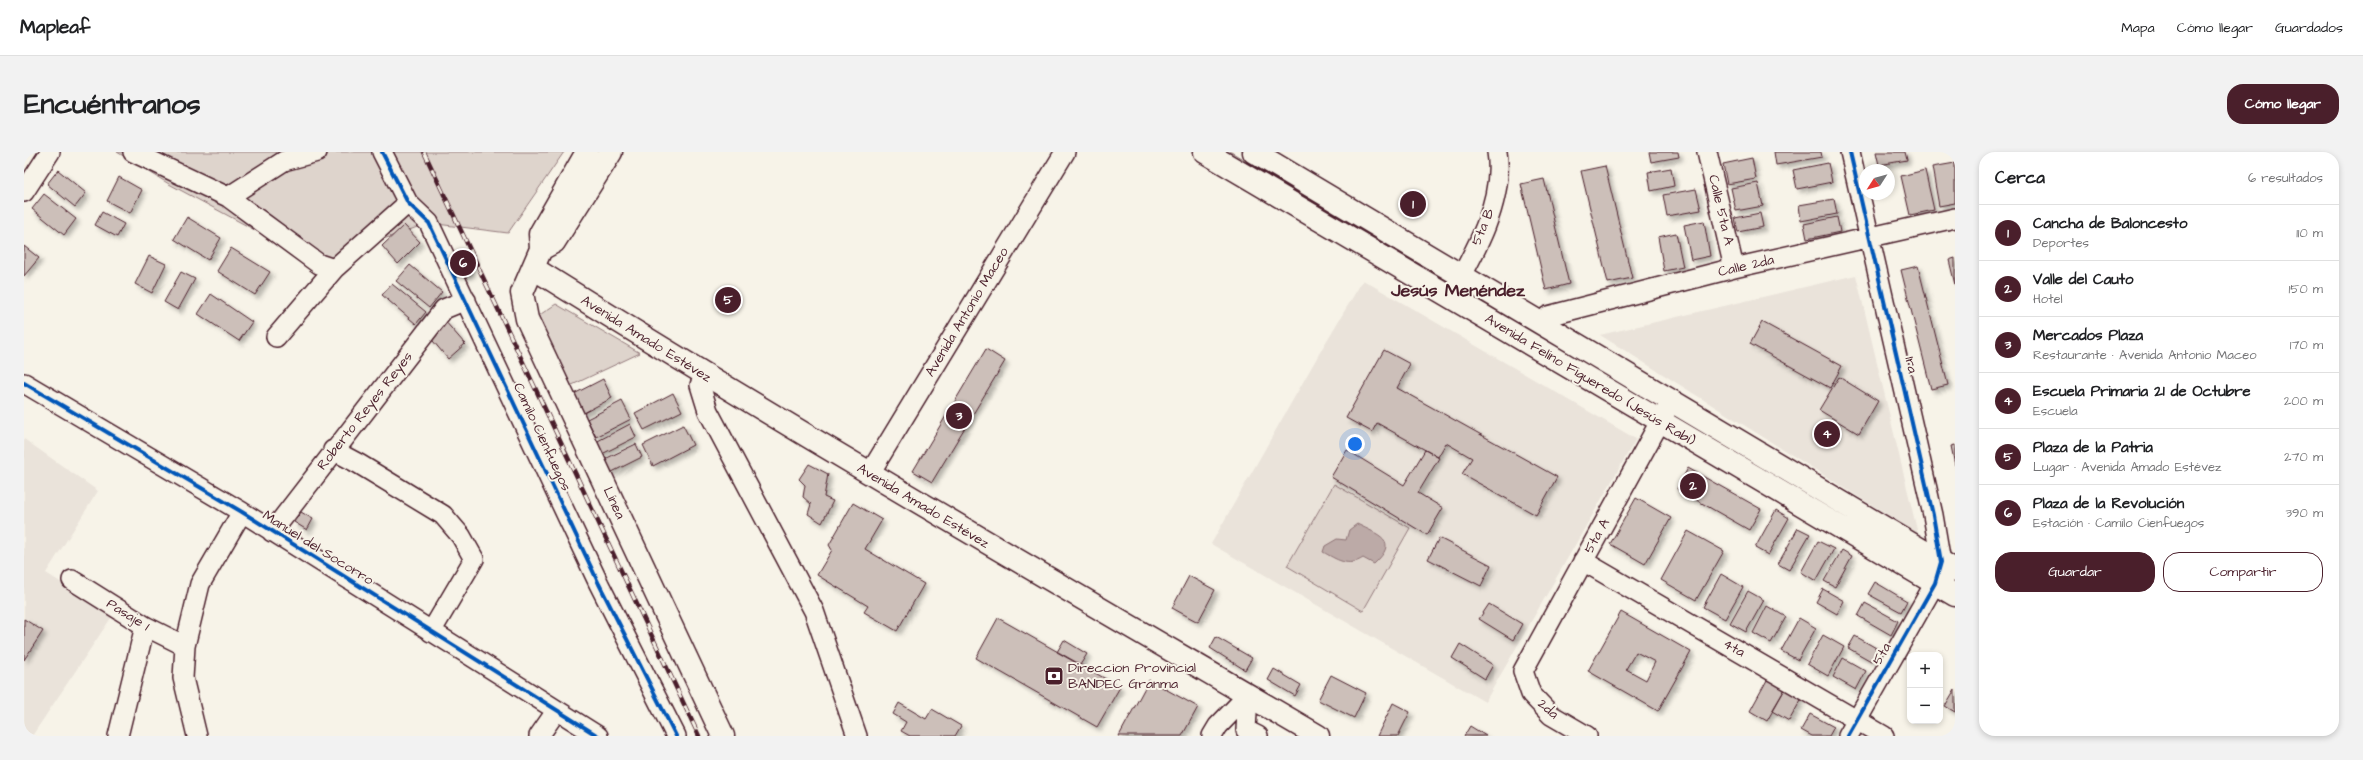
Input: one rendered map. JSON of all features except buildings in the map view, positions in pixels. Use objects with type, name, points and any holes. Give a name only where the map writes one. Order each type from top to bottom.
[{"type":"main road","points":[[537,259],[540,234],[587,152]]},
{"type":"main road","points":[[537,259],[554,242],[610,152]]},
{"type":"main road","name":"Avenida Felino Figueredo (Jesús Rabí)","points":[[1205,152],[1955,595]]},
{"type":"main road","name":"Avenida Felino Figueredo (Jesús Rabí)","points":[[1254,152],[1948,566]]},
{"type":"main road","name":"Avenida Amado Estévez","points":[[537,259],[705,376],[1016,561],[1318,736]]},
{"type":"main road","name":"Línea","points":[[537,259],[522,293],[527,319],[724,736]]},
{"type":"street","points":[[24,192],[50,152]]},
{"type":"street","points":[[133,152],[228,196],[319,264],[334,269]]},
{"type":"street","points":[[228,196],[284,161],[317,152]]},
{"type":"street","name":"Camilo Cienfuegos","points":[[382,152],[408,203],[429,223],[600,584],[676,736]]},
{"type":"street","name":"Avenida Antonio Maceo","points":[[870,473],[1065,152]]},
{"type":"street","name":"5ta B","points":[[1450,297],[1462,276],[1492,214],[1499,163],[1497,152]]},
{"type":"street","name":"Calle 5ta A","points":[[1707,152],[1734,268]]},
{"type":"street","name":"1ra","points":[[1850,152],[1871,238],[1933,515],[1948,566],[1935,583]]},
{"type":"street","points":[[276,337],[334,269],[408,203]]},
{"type":"street","name":"Calle 2da","points":[[1544,325],[1548,316],[1734,268],[1955,218]]},
{"type":"street","name":"Roberto Reyes Reyes","points":[[272,532],[333,450],[444,309],[466,300]]},
{"type":"street","points":[[705,376],[700,385],[708,411],[814,612],[857,736]]},
{"type":"street","name":"Manuel del Socorro","points":[[24,383],[242,512],[430,632],[598,736]]},
{"type":"street","name":"5ta A","points":[[1523,671],[1671,401]]},
{"type":"street","points":[[333,450],[443,515],[461,536],[474,559],[430,632]]},
{"type":"street","points":[[197,736],[183,678],[185,646],[200,584],[242,512]]},
{"type":"street","name":"4ta","points":[[1583,561],[1852,728],[1884,736]]},
{"type":"street","name":"Pasaje 1","points":[[72,580],[144,626],[185,646]]},
{"type":"street","name":"5ta","points":[[1852,728],[1935,583]]},
{"type":"street","points":[[118,736],[144,626]]},
{"type":"street","name":"2da","points":[[1523,671],[1531,694],[1550,715],[1587,736]]},
{"type":"street","points":[[1212,736],[1218,726],[1248,695]]},
{"type":"street","points":[[1248,695],[1246,730],[1258,736]]},
{"type":"street","points":[[539,736],[556,710]]},
{"type":"shaded area","points":[[117,152],[564,152],[508,233],[429,223],[372,243],[323,272],[266,236],[169,184]]},
{"type":"shaded area","points":[[1224,152],[1231,152],[1426,269],[1423,273]]},
{"type":"shaded area","points":[[1856,275],[1918,534],[1600,335]]},
{"type":"shaded area","points":[[1363,280],[1636,439],[1485,702],[1211,544],[1323,347]]},
{"type":"shaded area","points":[[556,304],[640,353],[570,386],[538,321],[541,314]]},
{"type":"shaded area","points":[[24,439],[98,491],[46,573],[113,615],[32,736],[24,736]]},
{"type":"shaded area","points":[[1334,484],[1410,528],[1363,611],[1287,566]]},
{"type":"shaded area","points":[[1357,524],[1384,539],[1386,544],[1385,549],[1382,556],[1374,564],[1363,558],[1352,562],[1342,561],[1323,552],[1325,546],[1337,539],[1346,540],[1349,530]]},
{"type":"railway","points":[[424,152],[699,736]]},
{"type":"cycle path","points":[[382,152],[408,203],[429,223],[599,584],[676,736]]},
{"type":"cycle path","points":[[1848,736],[1935,583],[1941,562],[1933,515],[1850,152]]},
{"type":"cycle path","points":[[24,383],[242,512],[598,736]]},
{"type":"place","name":"Cancha de Baloncesto","points":[[1413,204]]},
{"type":"place","name":"Plaza de la Revolución","points":[[463,263]]},
{"type":"place","name":"Plaza de la Patria","points":[[728,300]]},
{"type":"place","name":"Mercados Plaza","points":[[959,416]]},
{"type":"place","name":"Escuela Primaria 21 de Octubre","points":[[1827,434]]},
{"type":"place","name":"Valle del Cauto","points":[[1693,486]]},
{"type":"place","name":"Direccion Provincial BANDEC Granma","points":[[1054,676]]},
{"type":"district","name":"Jesús Menéndez","points":[[1458,290]]}]
